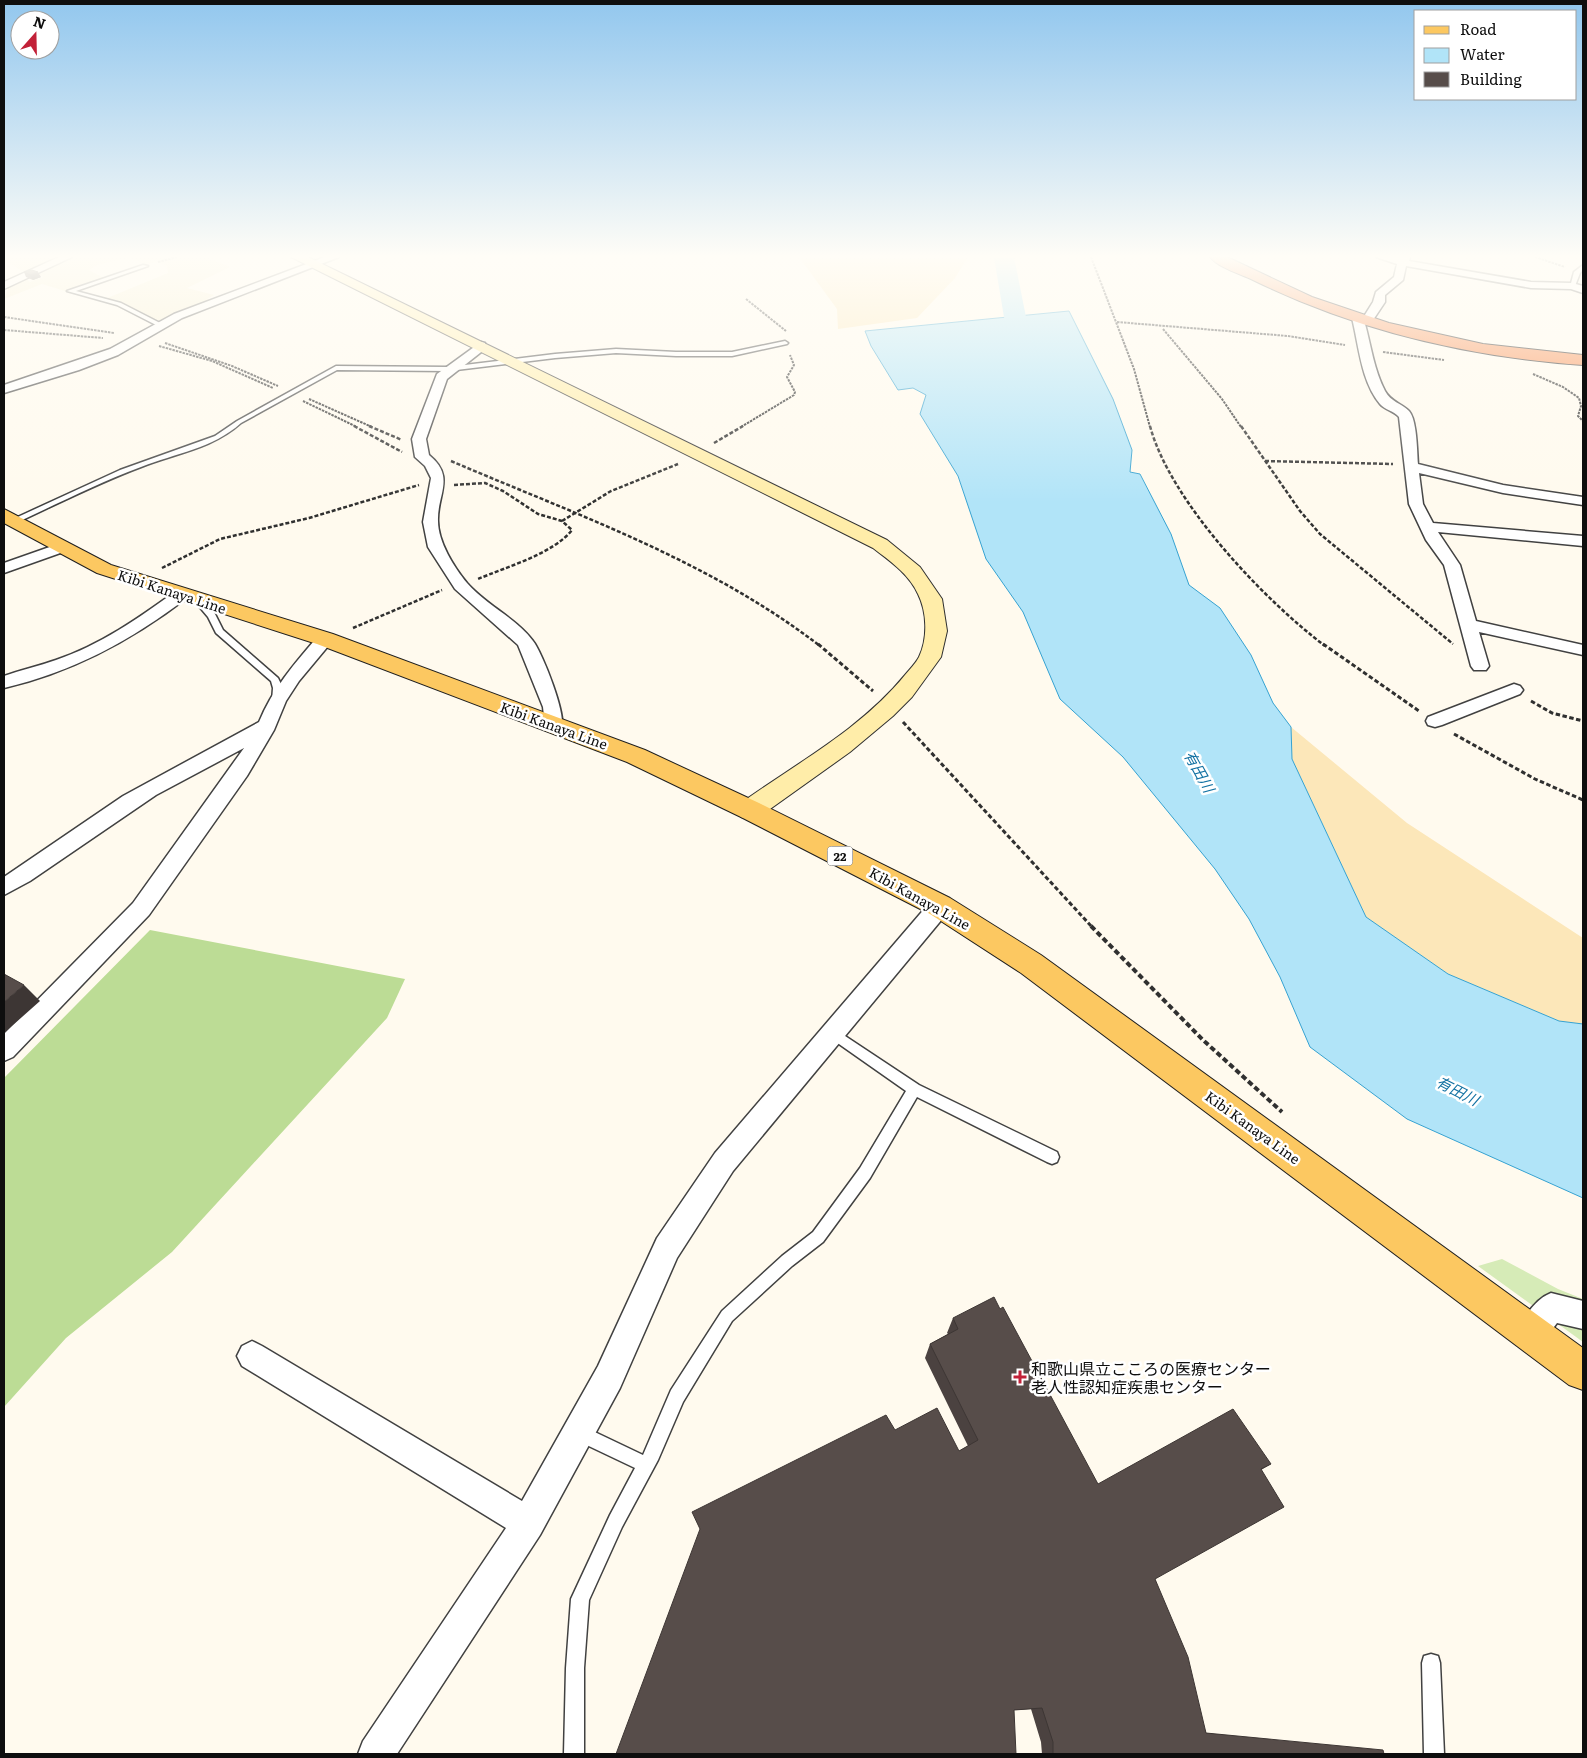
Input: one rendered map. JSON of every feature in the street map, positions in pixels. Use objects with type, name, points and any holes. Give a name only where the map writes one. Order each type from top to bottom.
[{"type":"highway","points":[[1442,339],[1492,349],[1583,360]]},
{"type":"main road","name":"Kibi Kanaya Line","points":[[8,518],[61,548],[104,569],[327,640],[636,756],[750,810],[940,906],[1039,970],[1583,1371]]},
{"type":"street","points":[[4,389],[75,367],[114,352],[135,339]]},
{"type":"street","points":[[467,339],[880,544],[906,564],[920,579],[934,608],[936,623],[931,655],[910,686],[890,708],[750,810]]},
{"type":"street","points":[[1366,339],[1373,378],[1385,401],[1406,417],[1416,504],[1452,565],[1480,666]]},
{"type":"street","points":[[481,346],[441,377],[423,425],[419,439],[422,458],[431,464],[437,482],[430,522],[436,547],[461,586],[526,643],[552,707],[554,725]]},
{"type":"street","points":[[1413,467],[1503,489],[1583,501]]},
{"type":"street","points":[[1428,527],[1583,540]]},
{"type":"street","points":[[4,568],[61,548]]},
{"type":"street","points":[[4,682],[63,663],[97,649],[189,596]]},
{"type":"street","points":[[1470,626],[1583,650]]},
{"type":"street","points":[[4,1050],[141,909],[240,771],[267,724],[277,701],[312,652],[327,640]]},
{"type":"street","points":[[1435,721],[1514,690]]},
{"type":"street","points":[[4,887],[128,803],[240,743],[267,724]]},
{"type":"street","points":[[376,1754],[528,1523],[609,1377],[667,1248],[724,1162],[940,906]]},
{"type":"street","points":[[1532,1333],[1551,1307],[1583,1315]]},
{"type":"street","points":[[252,1356],[528,1523]]},
{"type":"lane","points":[[8,518],[137,466],[215,440],[230,431],[239,422],[336,368],[448,370],[555,356],[616,352],[732,354],[784,343]]},
{"type":"lane","points":[[189,596],[212,616],[219,631],[275,680],[278,688],[277,701]]},
{"type":"lane","points":[[833,1033],[914,1089],[1052,1157]]},
{"type":"lane","points":[[574,1754],[574,1668],[580,1599],[616,1521],[646,1465],[677,1396],[727,1316],[787,1261],[818,1237],[865,1173],[914,1089]]},
{"type":"lane","points":[[579,1432],[646,1465]]},
{"type":"lane","points":[[1431,1663],[1434,1754]]},
{"type":"path","points":[[114,339],[166,347],[197,356],[335,415],[397,450],[422,458]]},
{"type":"path","points":[[562,521],[611,491],[664,470],[698,453],[794,395],[795,392],[787,377],[794,362],[784,343],[785,339]]},
{"type":"path","points":[[1122,339],[1134,369],[1155,445],[1190,505],[1255,584],[1295,623],[1358,671],[1435,721],[1535,779],[1583,800]]},
{"type":"path","points":[[1172,339],[1222,398],[1300,511],[1320,534],[1480,666]]},
{"type":"path","points":[[1529,372],[1576,395],[1581,406],[1578,416],[1583,421]]},
{"type":"path","points":[[1265,461],[1381,463],[1413,467]]},
{"type":"path","points":[[140,581],[220,538],[309,518],[423,483],[485,483],[503,491],[538,514],[562,521],[572,530],[567,537],[539,554],[461,586],[423,598],[327,640]]},
{"type":"path","points":[[1514,690],[1552,713],[1583,721]]},
{"type":"green space","points":[[150,930],[405,979],[387,1018],[172,1252],[66,1338],[4,1407],[4,1078]]},
{"type":"green space","points":[[1502,1259],[1558,1289],[1583,1299],[1583,1342],[1478,1266]]},
{"type":"sand","points":[[1291,727],[1407,823],[1583,938],[1583,1024],[1559,1021],[1448,974],[1366,917],[1292,759]]},
{"type":"water","points":[[868,339],[1083,339],[1113,399],[1132,450],[1130,472],[1140,474],[1171,534],[1189,585],[1220,608],[1251,655],[1273,703],[1291,727],[1292,759],[1366,917],[1448,974],[1559,1021],[1583,1024],[1583,1198],[1407,1119],[1310,1047],[1280,977],[1249,919],[1215,869],[1123,757],[1060,699],[1023,612],[986,559],[958,476],[920,414],[926,395],[913,388],[898,390]]},
{"type":"building","points":[[4,974],[24,985],[4,1002]]},
{"type":"building","points":[[994,1297],[1000,1309],[1003,1307],[1098,1484],[1233,1409],[1271,1464],[1261,1469],[1284,1507],[1155,1579],[1188,1657],[1206,1733],[1383,1750],[1384,1754],[1053,1754],[1053,1742],[1042,1708],[1014,1710],[1016,1754],[616,1754],[700,1529],[692,1512],[886,1415],[895,1430],[937,1408],[959,1451],[978,1440],[930,1344],[958,1329],[953,1318]]},
{"type":"waterway","name":"有田川","points":[[1021,339],[1031,372]]},
{"type":"place","name":"和歌山県立こころの医療センター 老人性認知症疾患センター","points":[[1020,1377]]}]
